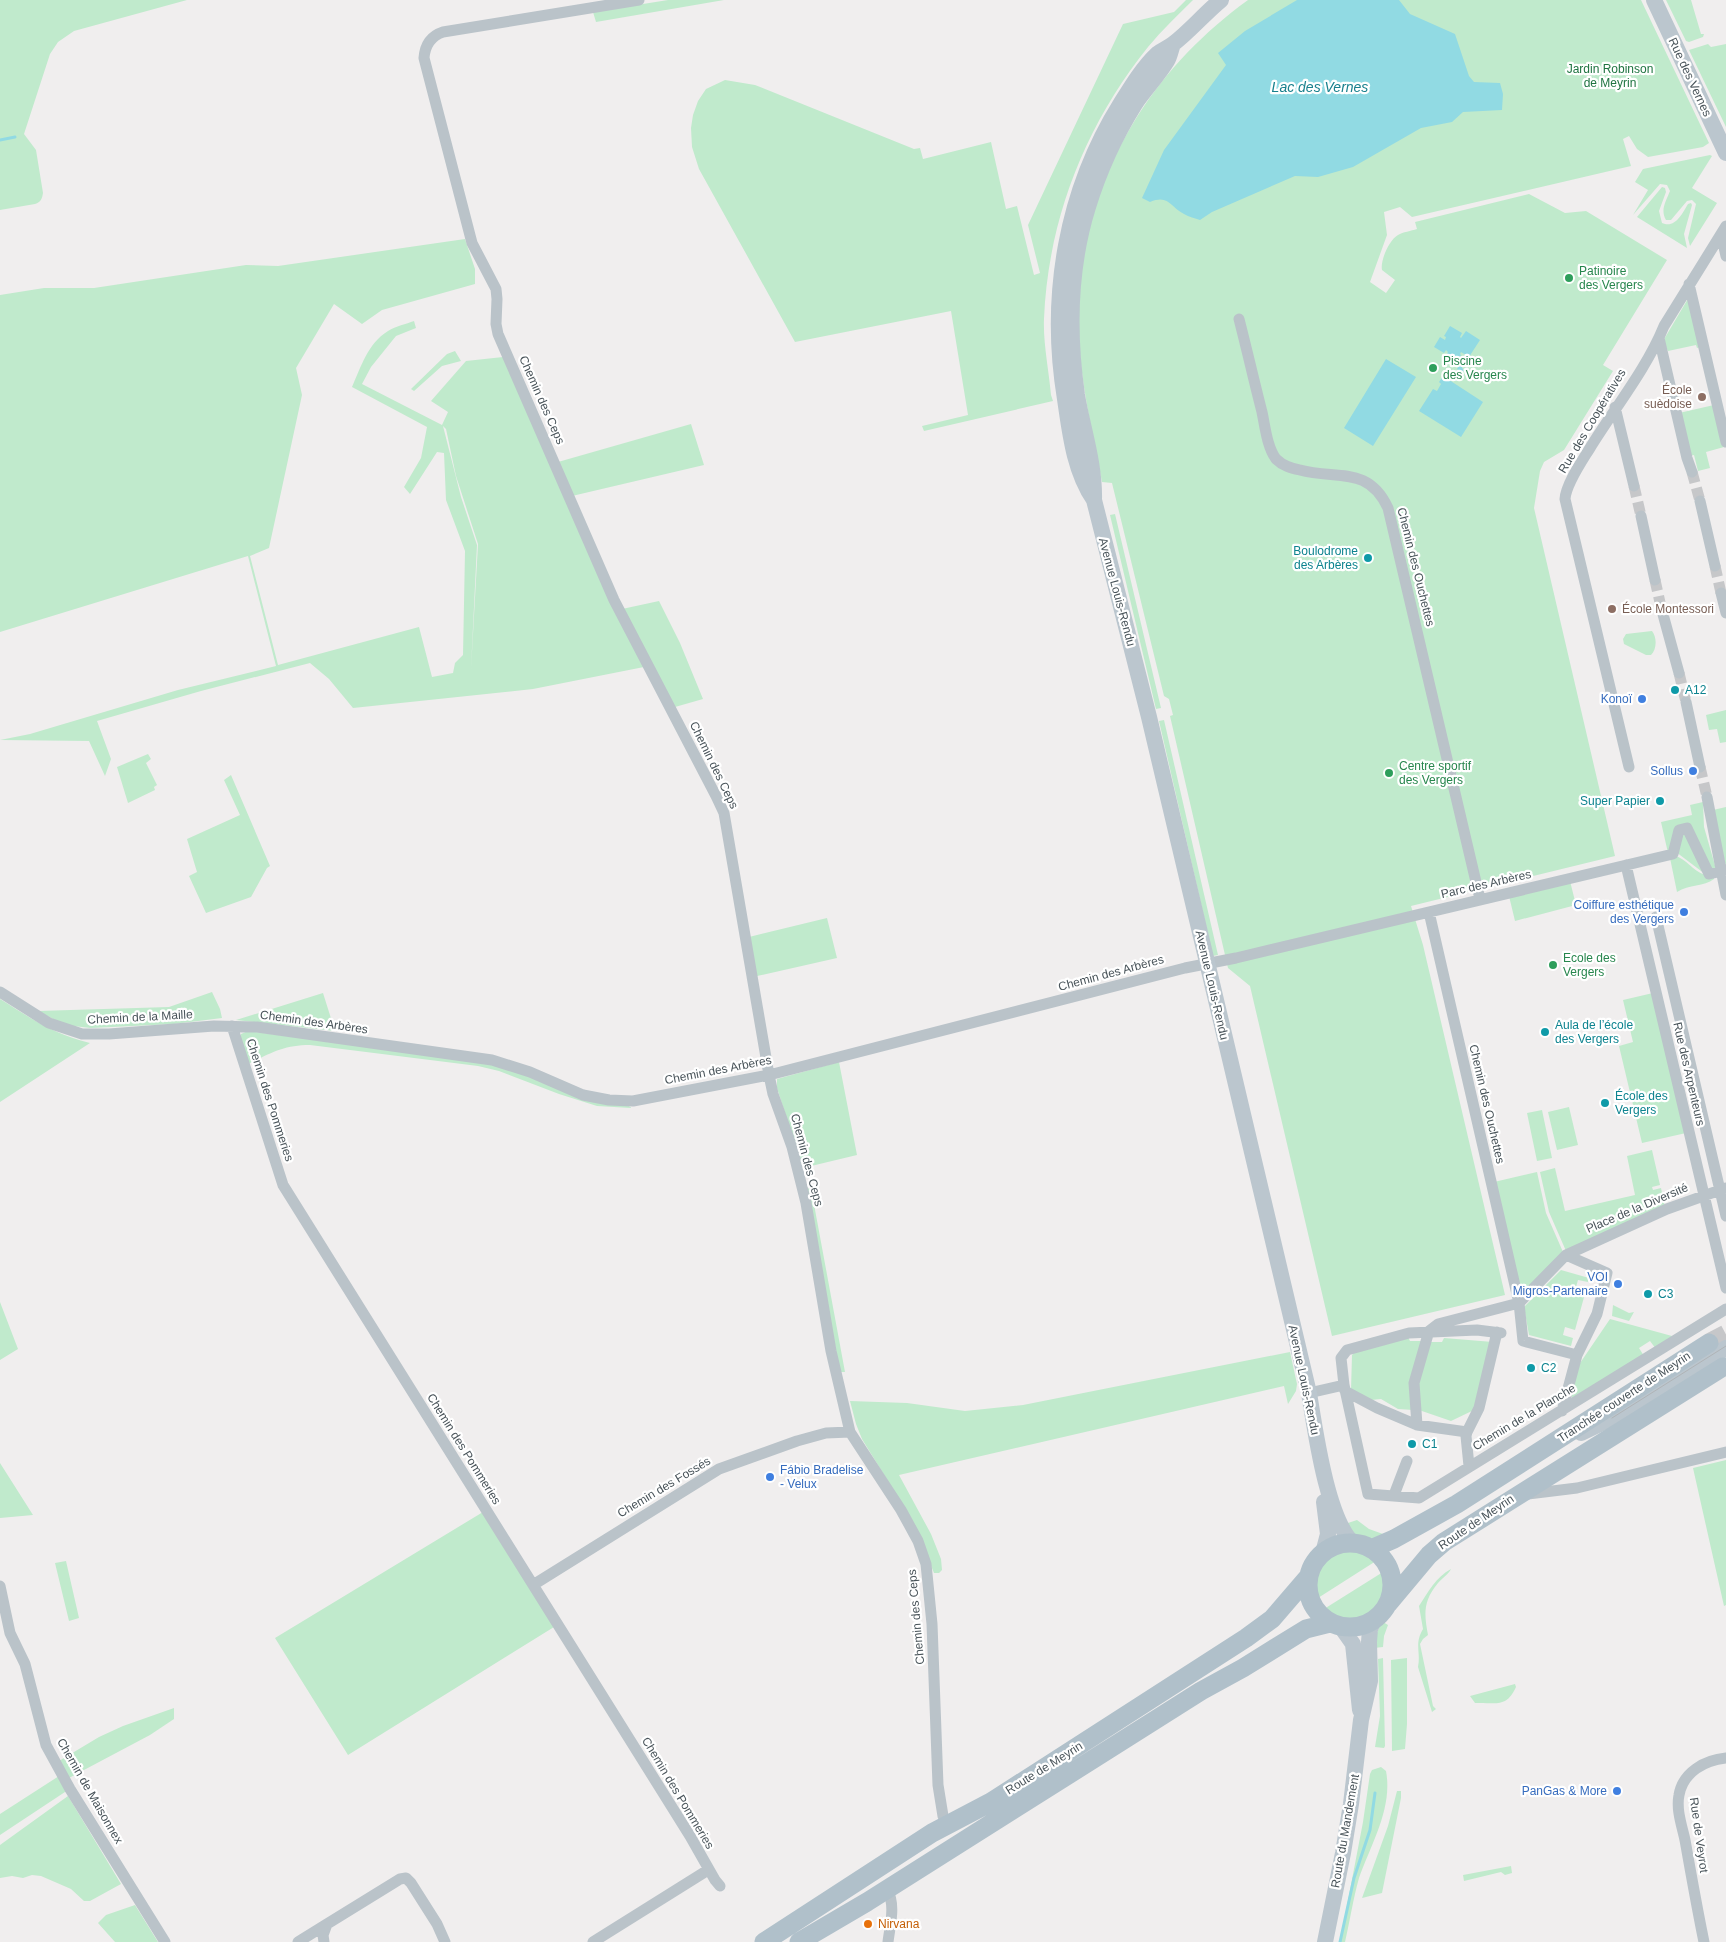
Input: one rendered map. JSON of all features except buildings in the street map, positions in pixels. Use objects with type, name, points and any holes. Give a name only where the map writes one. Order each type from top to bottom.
[{"type":"main road","name":"Avenue Louis-Rendu","points":[[1221,0],[1173,44],[1167,61],[1149,84],[1125,122],[1103,166],[1088,207],[1075,262],[1071,307],[1073,356],[1079,403],[1093,473],[1094,500],[1149,717],[1309,1393],[1323,1473],[1328,1534],[1323,1553]]},
{"type":"main road","name":"Rue des Vernes","points":[[1654,0],[1726,153]]},
{"type":"main road","points":[[1552,1473],[1629,1410],[1719,1353]]},
{"type":"main road","name":"Tranchée couverte de Meyrin","points":[[1539,1452],[1719,1353]]},
{"type":"main road","name":"Tranchée couverte de Meyrin","points":[[1552,1473],[1611,1438],[1719,1353]]},
{"type":"main road","points":[[1539,1452],[1629,1410]]},
{"type":"main road","name":"Route de Meyrin","points":[[1362,1546],[1394,1539],[1449,1508],[1539,1452]]},
{"type":"main road","name":"Avenue Louis-Rendu","points":[[1323,1473],[1341,1528],[1346,1537],[1362,1546]]},
{"type":"main road","name":"Route de Meyrin","points":[[1388,1604],[1436,1548],[1552,1473]]},
{"type":"main road","points":[[1337,1545],[1362,1546],[1385,1561],[1390,1572],[1392,1588],[1388,1604],[1374,1620],[1358,1627],[1336,1625],[1320,1615],[1313,1606],[1308,1591],[1309,1576],[1313,1564],[1323,1553],[1337,1545]]},
{"type":"main road","name":"Route de Meyrin","points":[[764,1942],[947,1824],[999,1797],[1246,1638],[1272,1619],[1309,1576]]},
{"type":"main road","name":"Route du Mandement","points":[[1325,1942],[1343,1853],[1361,1720],[1370,1682],[1368,1642],[1374,1620]]},
{"type":"main road","name":"Route de Meyrin","points":[[799,1942],[887,1889],[1201,1691],[1243,1668],[1306,1629],[1336,1625]]},
{"type":"main road","name":"Route du Mandement","points":[[1336,1625],[1353,1644],[1355,1680],[1361,1720]]},
{"type":"street","name":"Chemin des Ceps","points":[[639,0],[443,32],[434,36],[428,44],[424,58],[472,243],[496,289],[496,324],[498,334],[614,600],[724,813],[769,1075],[773,1094],[792,1147],[806,1203],[830,1351],[850,1432],[901,1510],[918,1541],[926,1564],[932,1624],[938,1785],[943,1816],[947,1824]]},
{"type":"street","points":[[1724,230],[1726,256]]},
{"type":"street","name":"Rue des Coopératives","points":[[1630,767],[1565,499],[1565,491],[1578,466],[1659,338],[1689,284],[1724,230]]},
{"type":"street","points":[[1689,284],[1726,442]]},
{"type":"street","name":"Chemin des Ouchettes","points":[[1239,319],[1267,434],[1276,458],[1290,468],[1314,474],[1348,475],[1362,479],[1376,490],[1388,508],[1480,899]]},
{"type":"street","points":[[1659,338],[1687,458],[1692,472]]},
{"type":"street","points":[[1615,407],[1634,486]]},
{"type":"street","points":[[1700,501],[1715,566]]},
{"type":"street","points":[[1641,516],[1655,580]]},
{"type":"street","points":[[1721,593],[1725,609]]},
{"type":"street","points":[[1661,607],[1679,673]]},
{"type":"street","points":[[1686,702],[1700,767]]},
{"type":"street","points":[[1707,797],[1724,870],[1726,895]]},
{"type":"street","name":"Parc des Arbères","points":[[1206,964],[1673,854],[1679,830],[1688,828],[1709,874],[1724,870]]},
{"type":"street","name":"Rue des Arpenteurs","points":[[1626,865],[1726,1288]]},
{"type":"street","name":"Chemin des Ouchettes","points":[[1429,912],[1519,1303]]},
{"type":"street","name":"Rue des Arpenteurs","points":[[1656,917],[1723,1189],[1726,1216]]},
{"type":"street","name":"Chemin des Arbères","points":[[232,1026],[257,1027],[492,1060],[530,1072],[583,1095],[609,1100],[633,1101],[769,1075],[1206,964]]},
{"type":"street","name":"Chemin de la Maille","points":[[0,992],[49,1023],[82,1034],[232,1026]]},
{"type":"street","name":"Chemin des Pommeries","points":[[232,1026],[284,1185],[690,1836],[708,1870],[720,1886]]},
{"type":"street","name":"Place de la Diversité","points":[[1519,1303],[1566,1255],[1667,1209],[1723,1189]]},
{"type":"street","points":[[1562,1411],[1577,1355],[1597,1314],[1608,1273],[1566,1255]]},
{"type":"street","points":[[1417,1424],[1414,1383],[1429,1331],[1438,1324],[1519,1303],[1523,1341],[1577,1355]]},
{"type":"street","name":"Chemin de la Planche","points":[[1344,1388],[1368,1494],[1419,1498],[1726,1309]]},
{"type":"street","points":[[1344,1388],[1341,1358],[1347,1350],[1409,1333],[1477,1330],[1499,1332],[1479,1408],[1466,1436],[1469,1466]]},
{"type":"street","points":[[1309,1393],[1344,1388],[1377,1408],[1417,1424],[1467,1432]]},
{"type":"street","name":"Chemin des Fossés","points":[[533,1585],[719,1469],[826,1433],[850,1432]]},
{"type":"street","points":[[1509,1500],[1535,1492],[1578,1488],[1588,1484],[1726,1452]]},
{"type":"street","points":[[1394,1495],[1407,1461]]},
{"type":"street","name":"Chemin de Maisonnex","points":[[0,1586],[10,1633],[25,1664],[46,1745],[70,1789],[165,1942]]},
{"type":"street","name":"Rue de Veyrot","points":[[1704,1942],[1680,1818],[1678,1796],[1687,1777],[1698,1768],[1711,1760],[1726,1758]]},
{"type":"street","points":[[593,1942],[708,1870]]},
{"type":"street","points":[[298,1942],[406,1878],[432,1916],[445,1942]]},
{"type":"street","points":[[887,1889],[892,1899],[888,1942]]},
{"type":"street","points":[[324,1942],[323,1935],[327,1924]]},
{"type":"green space","points":[[0,0],[187,0],[74,31],[58,42],[50,54],[24,134],[36,150],[42,197],[35,204],[0,210]]},
{"type":"green space","points":[[668,0],[724,0],[596,22],[593,12]]},
{"type":"green space","points":[[1186,0],[1193,0],[1148,47],[1106,108],[1074,174],[1062,209],[1053,245],[1044,319],[1045,347],[1053,401],[924,431],[922,426],[968,415],[951,311],[795,342],[699,169],[692,147],[691,128],[698,101],[706,89],[725,80],[755,85],[914,149],[920,148],[923,159],[991,142],[1006,209],[1017,206],[1034,275],[1040,273],[1028,225],[1123,24],[1174,12]]},
{"type":"green space","name":"Jardin Robinson de Meyrin","points":[[1248,0],[1641,0],[1709,143],[1703,147],[1648,157],[1637,149],[1629,136],[1623,139],[1631,166],[1412,217],[1400,207],[1384,212],[1387,235],[1370,282],[1386,293],[1395,280],[1382,270],[1382,261],[1386,251],[1391,241],[1398,235],[1417,229],[1415,222],[1529,194],[1565,213],[1586,211],[1667,260],[1603,365],[1613,371],[1564,450],[1544,462],[1540,471],[1534,508],[1615,856],[1411,906],[1423,945],[1505,1295],[1332,1336],[1250,986],[1228,968],[1170,716],[1173,715],[1169,699],[1164,696],[1112,483],[1102,482],[1080,355],[1079,302],[1085,251],[1097,202],[1116,155],[1141,111],[1171,71],[1207,33]]},
{"type":"green space","points":[[1666,0],[1691,0],[1701,34],[1704,34],[1703,37],[1689,42],[1686,41]]},
{"type":"green space","points":[[1708,44],[1711,47],[1726,44],[1726,127],[1689,50]]},
{"type":"green space","points":[[1712,156],[1692,188],[1717,203],[1690,246],[1688,238],[1696,204],[1692,200],[1687,201],[1671,220],[1666,220],[1664,209],[1670,191],[1667,185],[1660,184],[1633,215],[1648,190],[1635,182],[1643,169]]},
{"type":"green space","points":[[1662,187],[1665,188],[1666,192],[1659,211],[1662,223],[1671,224],[1678,220],[1688,204],[1691,203],[1692,205],[1684,234],[1687,248],[1637,217]]},
{"type":"green space","points":[[465,239],[475,269],[475,284],[382,310],[362,324],[334,304],[296,368],[302,395],[269,548],[250,556],[278,665],[419,627],[432,677],[453,673],[455,663],[463,655],[465,551],[446,500],[444,453],[437,452],[410,494],[404,487],[421,458],[427,427],[352,387],[366,356],[375,342],[391,329],[414,321],[416,328],[396,336],[371,367],[362,384],[442,425],[448,412],[431,401],[466,361],[503,357],[644,667],[533,689],[353,708],[329,679],[310,663],[201,691],[97,721],[111,759],[105,776],[89,741],[0,740],[30,734],[178,690],[276,666],[248,556],[0,632],[0,295],[44,288],[94,288],[246,265],[278,266]],"holes":[[[443,426],[446,429],[456,476],[478,544],[471,669],[477,545],[461,497]]]},
{"type":"green space","points":[[1689,297],[1700,347],[1697,348],[1696,345],[1668,351],[1663,341]]},
{"type":"green space","points":[[455,351],[461,361],[442,366],[414,391],[411,389],[447,354]]},
{"type":"green space","points":[[1714,405],[1724,447],[1706,452],[1710,468],[1698,471],[1694,455],[1689,456],[1679,413]]},
{"type":"green space","points":[[691,424],[704,465],[572,496],[558,462]]},
{"type":"green space","points":[[1115,514],[1161,708],[1156,709],[1110,515]]},
{"type":"green space","points":[[659,601],[680,643],[703,699],[675,707],[622,609]]},
{"type":"green space","points":[[1652,631],[1656,643],[1651,655],[1646,655],[1624,644],[1623,639],[1626,634]]},
{"type":"green space","points":[[1726,710],[1726,742],[1720,743],[1717,729],[1709,730],[1706,715]]},
{"type":"green space","points":[[1164,720],[1218,955],[1213,956],[1159,721]]},
{"type":"green space","points":[[148,754],[151,759],[146,763],[157,785],[154,787],[155,790],[128,803],[117,767]]},
{"type":"green space","points":[[231,775],[270,866],[267,868],[251,897],[206,913],[189,876],[197,872],[187,839],[240,815],[224,780]]},
{"type":"green space","points":[[1703,802],[1704,827],[1716,869],[1710,871],[1689,826],[1668,853],[1661,822],[1692,815],[1690,805]]},
{"type":"green space","points":[[1726,807],[1726,867],[1713,810]]},
{"type":"green space","points":[[1686,831],[1705,874],[1676,852],[1681,833]]},
{"type":"green space","points":[[1676,856],[1698,872],[1714,875],[1714,879],[1710,882],[1677,892],[1670,858]]},
{"type":"green space","points":[[1570,881],[1576,905],[1515,921],[1509,896]]},
{"type":"green space","points":[[827,918],[837,958],[757,976],[749,937]]},
{"type":"green space","points":[[212,992],[222,1018],[174,1024],[91,1028],[59,1022],[38,1011],[169,1007]]},
{"type":"green space","points":[[323,993],[335,1031],[236,1020]]},
{"type":"green space","points":[[1653,993],[1686,1133],[1642,1143],[1619,1046],[1633,1042],[1623,1000]]},
{"type":"green space","points":[[0,999],[54,1030],[90,1043],[0,1102]]},
{"type":"green space","points":[[248,1031],[482,1062],[632,1108],[597,1106],[499,1071],[478,1066],[310,1045],[285,1048],[248,1064],[240,1038],[241,1034]]},
{"type":"green space","points":[[839,1062],[857,1155],[807,1167],[802,1166],[777,1088],[777,1079]]},
{"type":"green space","points":[[1569,1107],[1578,1145],[1557,1150],[1548,1112]]},
{"type":"green space","points":[[1542,1110],[1552,1158],[1537,1161],[1527,1113]]},
{"type":"green space","points":[[1652,1150],[1660,1185],[1652,1187],[1653,1190],[1661,1188],[1665,1207],[1566,1251],[1549,1212],[1540,1172],[1555,1168],[1565,1211],[1635,1195],[1627,1156]]},
{"type":"green space","points":[[1537,1172],[1546,1213],[1563,1252],[1521,1296],[1494,1182]]},
{"type":"green space","points":[[811,1188],[845,1372],[840,1372],[806,1189]]},
{"type":"green space","points":[[1561,1270],[1589,1278],[1588,1282],[1578,1280],[1576,1287],[1586,1290],[1575,1330],[1565,1327],[1563,1335],[1573,1338],[1571,1346],[1529,1335],[1524,1307]]},
{"type":"green space","points":[[0,1302],[18,1349],[0,1360]]},
{"type":"green space","points":[[1613,1305],[1629,1313],[1634,1312],[1629,1321],[1612,1316]]},
{"type":"green space","points":[[1610,1319],[1672,1336],[1656,1349],[1650,1341],[1639,1348],[1644,1356],[1571,1402],[1576,1369]]},
{"type":"green space","points":[[1408,1337],[1410,1341],[1424,1341],[1413,1410],[1398,1409],[1381,1399],[1371,1400],[1351,1390],[1352,1355],[1355,1352]]},
{"type":"green space","points":[[1444,1338],[1493,1342],[1474,1410],[1451,1421],[1419,1410],[1416,1384],[1429,1342],[1442,1342]]},
{"type":"green space","points":[[1290,1352],[1297,1384],[1296,1391],[1288,1404],[1284,1386],[899,1475],[931,1534],[941,1559],[942,1570],[939,1573],[934,1573],[913,1522],[862,1439],[850,1401],[907,1403],[965,1411],[1023,1405]]},
{"type":"green space","points":[[1726,1460],[1726,1605],[1724,1606],[1693,1468]]},
{"type":"green space","points":[[0,1463],[33,1515],[0,1518]]},
{"type":"green space","points":[[483,1512],[554,1627],[348,1755],[275,1638]]},
{"type":"green space","points":[[1357,1520],[1369,1529],[1383,1534],[1370,1541],[1358,1537],[1345,1524]]},
{"type":"green space","points":[[1345,1550],[1362,1552],[1376,1561],[1318,1598],[1316,1582],[1321,1568],[1331,1557]]},
{"type":"green space","points":[[66,1561],[79,1618],[69,1621],[55,1563]]},
{"type":"green space","points":[[1451,1569],[1438,1583],[1427,1602],[1425,1614],[1428,1635],[1420,1644],[1433,1706],[1436,1709],[1432,1712],[1418,1667],[1418,1644],[1423,1629],[1419,1606],[1429,1590]]},
{"type":"green space","points":[[1383,1572],[1385,1586],[1382,1598],[1377,1608],[1369,1615],[1358,1620],[1347,1620],[1335,1617],[1324,1609]]},
{"type":"green space","points":[[1383,1622],[1388,1625],[1383,1647],[1374,1648],[1374,1640]]},
{"type":"green space","points":[[1383,1658],[1384,1748],[1375,1747],[1380,1716],[1378,1659]]},
{"type":"green space","points":[[1407,1658],[1405,1749],[1392,1751],[1391,1660]]},
{"type":"green space","points":[[1515,1684],[1516,1687],[1508,1699],[1499,1703],[1475,1703],[1470,1696]]},
{"type":"green space","points":[[174,1708],[174,1719],[150,1735],[67,1779],[59,1761],[99,1737],[123,1726]]},
{"type":"green space","points":[[1381,1767],[1386,1771],[1387,1785],[1384,1812],[1359,1878],[1345,1942],[1340,1942],[1363,1822],[1370,1774],[1372,1770]]},
{"type":"green space","points":[[59,1776],[68,1790],[0,1835],[0,1814]]},
{"type":"green space","points":[[1397,1791],[1401,1791],[1401,1798],[1382,1893],[1362,1898],[1388,1826]]},
{"type":"green space","points":[[68,1796],[121,1884],[90,1901],[84,1901],[71,1889],[41,1876],[0,1878],[0,1845]]},
{"type":"green space","points":[[1511,1866],[1512,1873],[1505,1875],[1501,1872],[1464,1881],[1463,1875]]},
{"type":"green space","points":[[135,1905],[158,1942],[115,1942],[98,1923],[106,1915]]},
{"type":"water","name":"Lac des Vernes","points":[[1297,0],[1399,0],[1410,14],[1455,34],[1469,76],[1474,82],[1500,83],[1503,94],[1502,110],[1463,112],[1452,122],[1421,128],[1353,167],[1318,177],[1295,176],[1212,212],[1200,220],[1184,214],[1165,200],[1150,202],[1142,198],[1164,150],[1226,65],[1218,53],[1245,31]]},
{"type":"water","points":[[1450,326],[1462,333],[1461,338],[1466,331],[1480,340],[1469,357],[1461,352],[1455,365],[1444,359],[1448,352],[1446,350],[1444,353],[1434,347],[1440,337],[1445,340],[1446,337],[1444,336]]},
{"type":"water","points":[[1386,359],[1416,377],[1373,446],[1344,428]]},
{"type":"water","points":[[1459,361],[1464,364],[1462,368],[1464,370],[1457,381],[1454,379],[1460,371],[1457,369],[1459,365],[1457,363]]},
{"type":"water","name":"Piscine des Vergers","points":[[1443,376],[1483,402],[1461,437],[1419,411],[1433,389],[1437,391]]},
{"type":"waterway","points":[[0,140],[15,137]]},
{"type":"waterway","points":[[1340,1942],[1354,1878],[1370,1830],[1375,1793]]},
{"type":"tunnel","points":[[1692,472],[1700,501]]},
{"type":"tunnel","points":[[1634,486],[1641,516]]},
{"type":"tunnel","points":[[1715,566],[1721,593]]},
{"type":"tunnel","points":[[1655,580],[1661,607]]},
{"type":"tunnel","points":[[1679,673],[1686,702]]},
{"type":"tunnel","points":[[1700,767],[1707,797]]},
{"type":"tunnel","points":[[1709,1343],[1726,1334]]},
{"type":"tram line","points":[[1612,1418],[1726,1346]]},
{"type":"place","name":"Patinoire des Vergers","points":[[1569,278]]},
{"type":"place","name":"Piscine des Vergers","points":[[1433,368]]},
{"type":"place","name":"École suèdoise","points":[[1702,397]]},
{"type":"place","name":"Boulodrome des Arbères","points":[[1368,558]]},
{"type":"place","name":"École Montessori","points":[[1612,609]]},
{"type":"place","name":"A12","points":[[1675,690]]},
{"type":"place","name":"Konoï","points":[[1642,699]]},
{"type":"place","name":"Sollus","points":[[1693,771]]},
{"type":"place","name":"Centre sportif des Vergers","points":[[1389,773]]},
{"type":"place","name":"Super Papier","points":[[1660,801]]},
{"type":"place","name":"Coiffure esthétique des Vergers","points":[[1684,912]]},
{"type":"place","name":"Ecole des Vergers","points":[[1553,965]]},
{"type":"place","name":"Aula de l’école des Vergers","points":[[1545,1032]]},
{"type":"place","name":"École des Vergers","points":[[1605,1103]]},
{"type":"place","name":"VOI Migros-Partenaire","points":[[1618,1284]]},
{"type":"place","name":"C3","points":[[1648,1294]]},
{"type":"place","name":"C2","points":[[1531,1368]]},
{"type":"place","name":"C1","points":[[1412,1444]]},
{"type":"place","name":"Fábio Bradelise - Velux","points":[[770,1477]]},
{"type":"place","name":"PanGas & More","points":[[1617,1791]]},
{"type":"place","name":"Nirvana","points":[[868,1924]]}]
